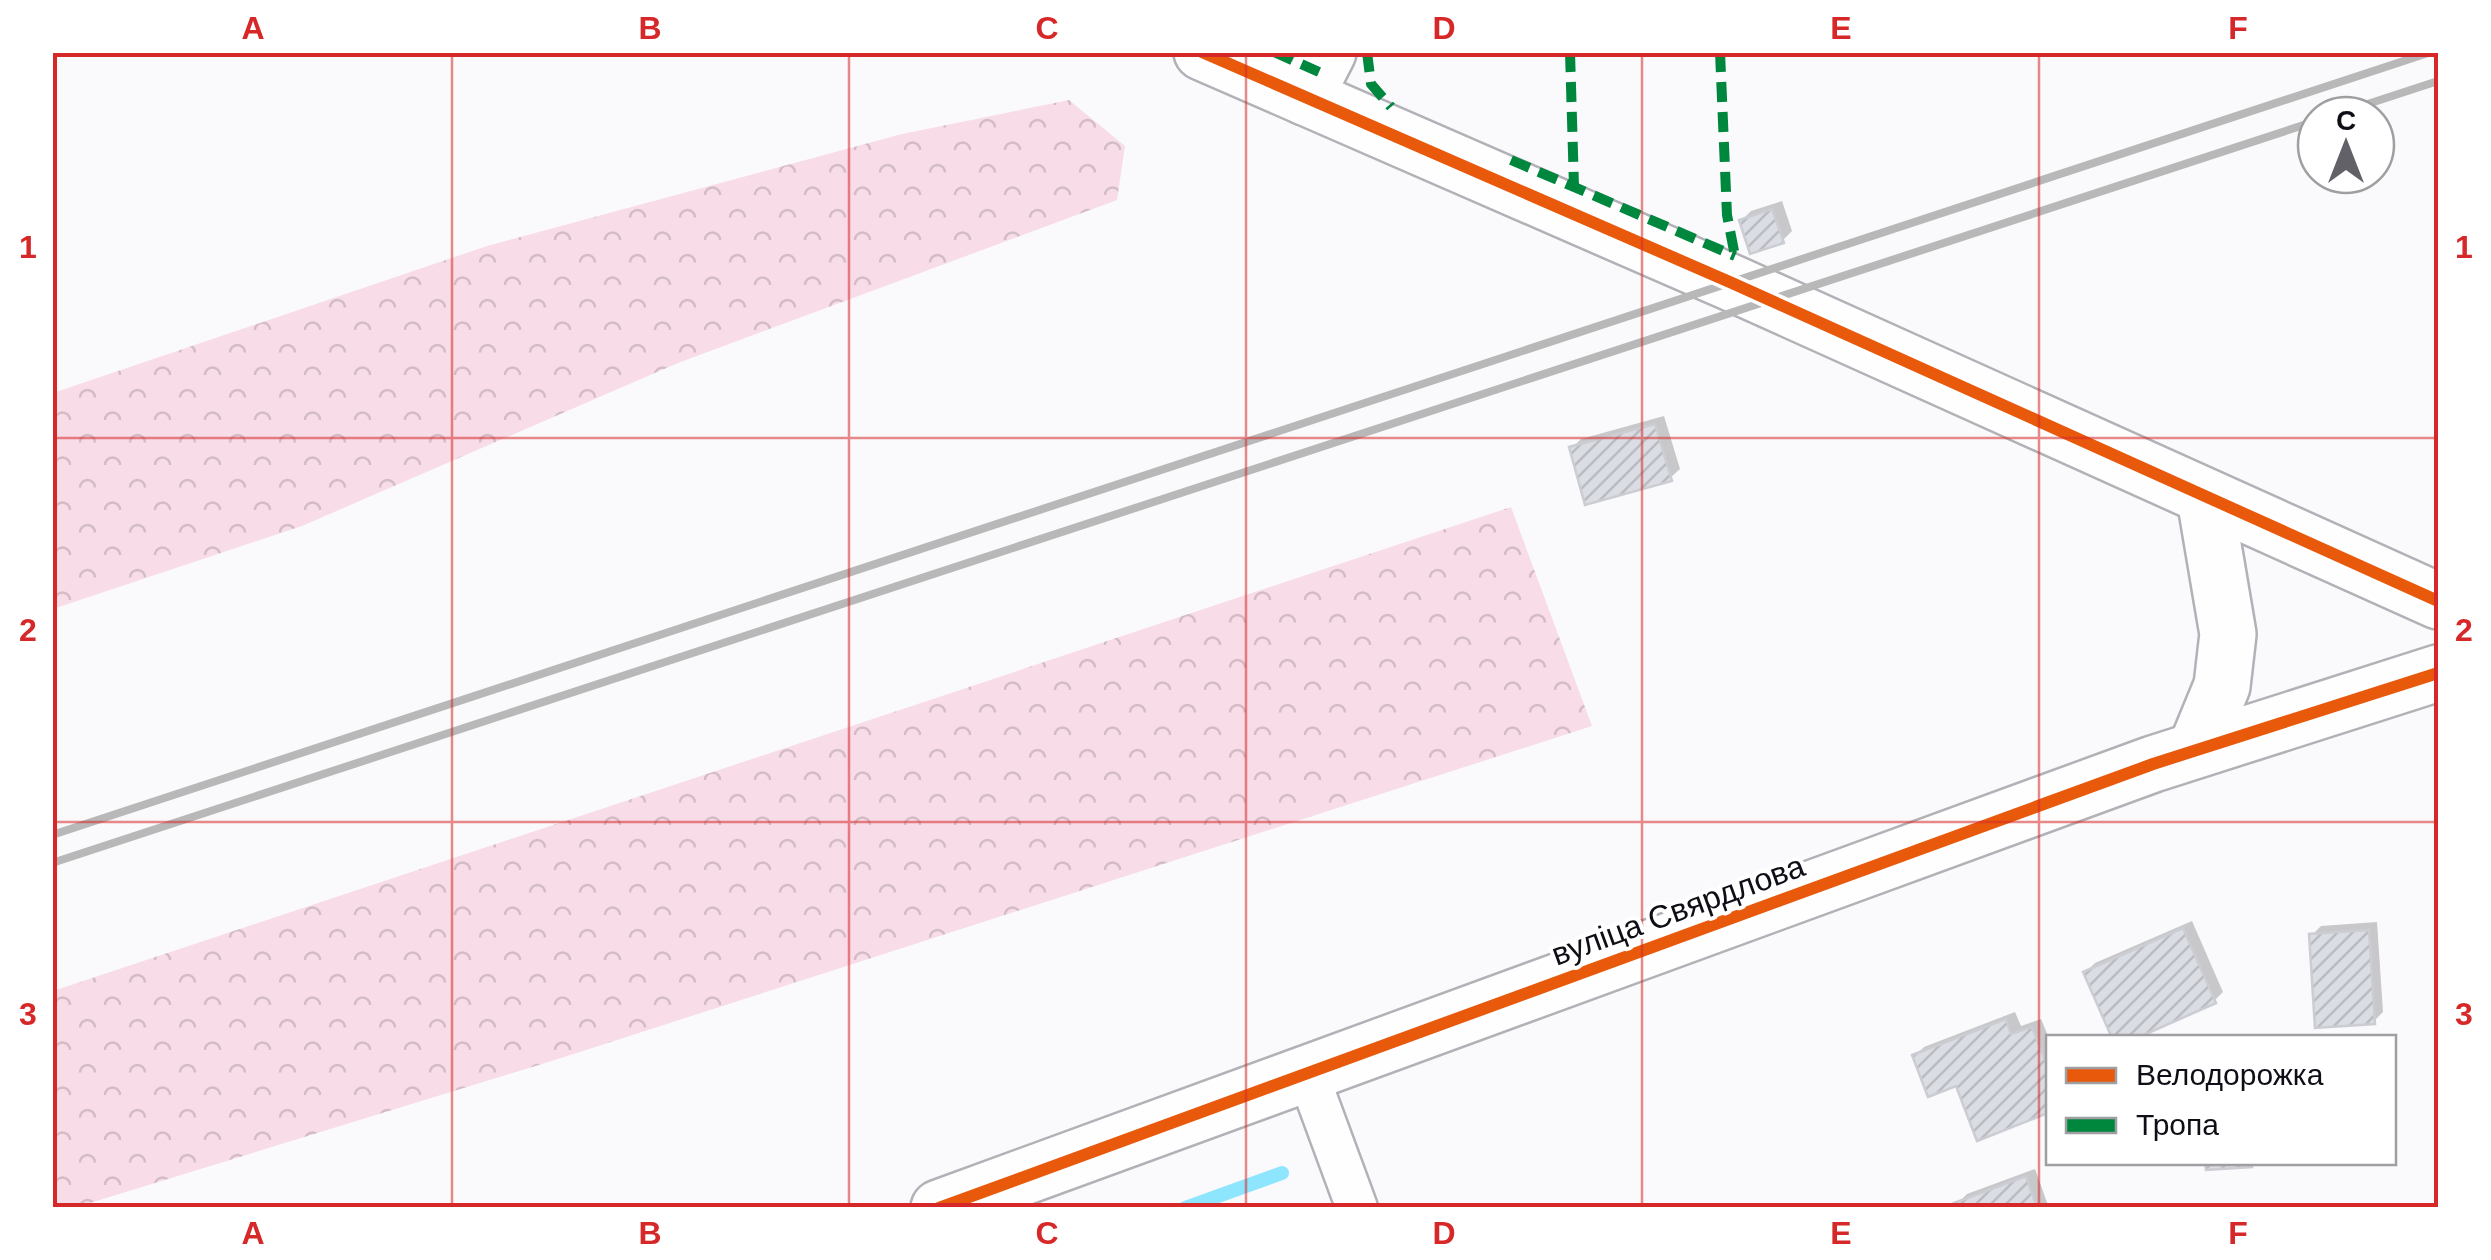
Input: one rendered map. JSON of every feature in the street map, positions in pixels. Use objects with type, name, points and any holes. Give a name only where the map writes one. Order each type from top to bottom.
[{"type":"street","points":[[1202,52],[1317,75],[1732,283],[2438,601]]},
{"type":"street","points":[[2196,750],[2222,686],[2228,634],[2205,498]]},
{"type":"street","name":"вуліца Свярдлова","points":[[940,1208],[2196,750],[2438,673]]},
{"type":"street","points":[[1308,1076],[1357,1208]]},
{"type":"green space","points":[[1069,100],[1125,146],[1117,200],[678,363],[302,526],[53,609],[53,393],[487,246],[902,134]]},
{"type":"green space","points":[[1511,507],[1592,726],[558,1059],[77,1207],[53,1207],[53,991]]},
{"type":"building","points":[[1772,209],[1784,243],[1750,254],[1739,220]]},
{"type":"building","points":[[1655,424],[1672,481],[1585,505],[1569,447]]},
{"type":"building","points":[[2183,928],[2216,1003],[2144,1035],[2111,1035],[2083,972]]},
{"type":"building","points":[[2369,930],[2375,1024],[2315,1028],[2309,934]]},
{"type":"building","points":[[2006,1019],[2011,1034],[2032,1027],[2046,1063],[2046,1114],[1977,1141],[1956,1086],[1928,1097],[1912,1055]]},
{"type":"building","points":[[2205,1165],[2252,1167],[2206,1170]]},
{"type":"building","points":[[2026,1176],[2037,1208],[1956,1208],[1954,1203]]},
{"type":"waterway","points":[[1185,1208],[1282,1173]]},
{"type":"railway","points":[[52,835],[2431,52]]},
{"type":"railway","points":[[2395,95],[2438,81]]},
{"type":"railway","points":[[52,863],[2296,128]]},
{"type":"marked path","points":[[1274,52],[1319,72]]},
{"type":"marked path","points":[[1367,52],[1371,84],[1391,107]]},
{"type":"marked path","points":[[1570,52],[1574,187]]},
{"type":"marked path","points":[[1720,52],[1727,215],[1735,256]]},
{"type":"marked path","points":[[1511,160],[1735,256]]},
{"type":"cycle path","points":[[1202,52],[1732,283],[2438,601]]},
{"type":"cycle path","points":[[939,1208],[2153,764],[2438,673]]}]
